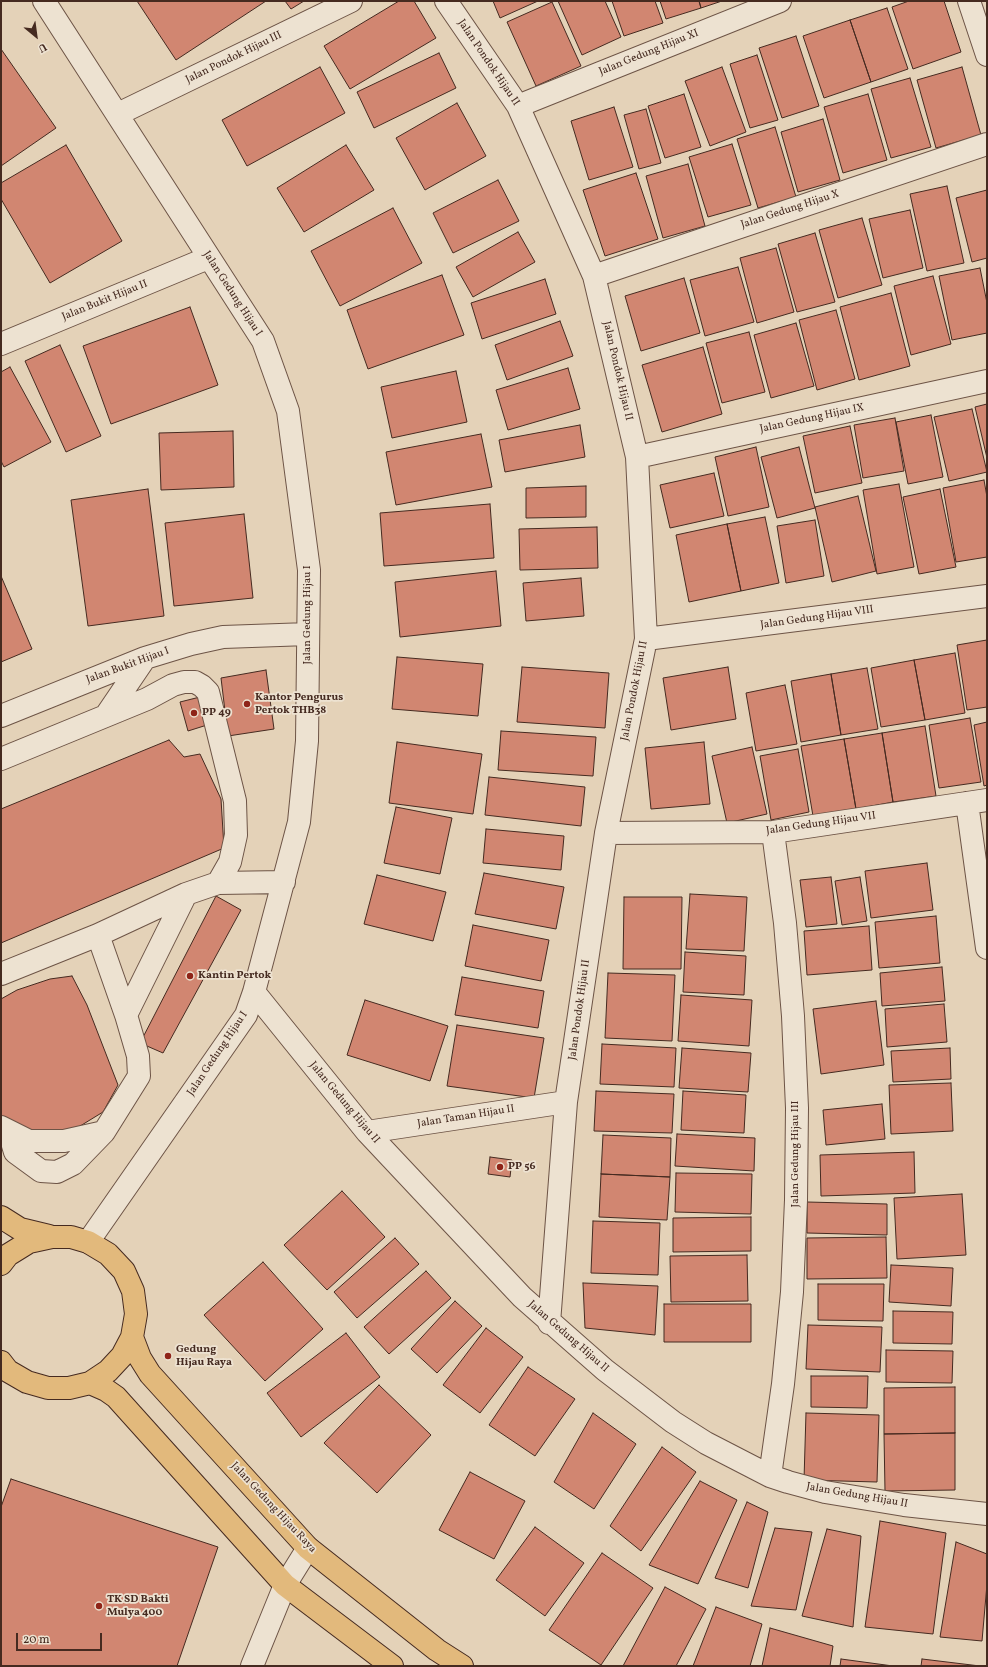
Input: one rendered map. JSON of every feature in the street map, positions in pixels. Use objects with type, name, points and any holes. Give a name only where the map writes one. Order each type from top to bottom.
[{"type":"main road","points":[[1,1217],[20,1229],[52,1237]]},
{"type":"main road","points":[[1,1264],[8,1255],[29,1242],[52,1237],[70,1237],[88,1242],[108,1254],[124,1271],[133,1292],[136,1314],[132,1337],[117,1361],[108,1371],[90,1383],[69,1388],[48,1388],[27,1382],[3,1372]]},
{"type":"main road","name":"Jalan Gedung Hijau Raya","points":[[132,1337],[140,1358],[150,1374],[308,1548],[437,1650],[462,1666]]},
{"type":"main road","points":[[90,1383],[106,1390],[116,1397],[285,1585],[392,1666]]},
{"type":"street","name":"Jalan Gedung Hijau I","points":[[44,1],[118,114],[208,258],[263,341],[288,411],[309,570],[307,741],[299,822],[254,992],[246,1015],[88,1242]]},
{"type":"street","name":"Jalan Pondok Hijau III","points":[[118,114],[351,1]]},
{"type":"street","name":"Jalan Pondok Hijau II","points":[[446,1],[518,106],[594,276],[637,457],[646,639],[606,833],[566,1102],[549,1323]]},
{"type":"street","name":"Jalan Gedung Hijau XI","points":[[518,106],[780,1]]},
{"type":"street","points":[[969,1],[987,55]]},
{"type":"street","name":"Jalan Gedung Hijau X","points":[[594,276],[987,144]]},
{"type":"street","name":"Jalan Bukit Hijau II","points":[[1,344],[208,258]]},
{"type":"street","name":"Jalan Gedung Hijau IX","points":[[637,457],[987,382]]},
{"type":"street","name":"Jalan Gedung Hijau VIII","points":[[646,639],[987,596]]},
{"type":"street","name":"Jalan Bukit Hijau I","points":[[1,716],[145,658],[191,644],[223,637],[308,634]]},
{"type":"street","points":[[108,714],[145,658]]},
{"type":"street","points":[[1,760],[184,682],[195,682],[208,692],[235,801],[236,835],[230,862],[218,883]]},
{"type":"street","points":[[977,801],[987,948]]},
{"type":"street","name":"Jalan Gedung Hijau VII","points":[[606,833],[773,832],[977,801]]},
{"type":"street","name":"Jalan Gedung Hijau III","points":[[770,1476],[783,1384],[792,1292],[796,1200],[797,1115],[793,1016],[785,923],[773,832]]},
{"type":"street","points":[[1,974],[98,934],[186,894],[218,883],[284,882]]},
{"type":"street","points":[[126,1015],[186,894]]},
{"type":"street","points":[[5,1130],[15,1152],[41,1171],[57,1172],[73,1164],[104,1132],[138,1076],[138,1056],[126,1015],[98,934]]},
{"type":"street","name":"Jalan Gedung Hijau II","points":[[254,992],[367,1132],[522,1297],[549,1323],[605,1370],[674,1422],[706,1443],[770,1476],[825,1492],[904,1505],[987,1514]]},
{"type":"street","name":"Jalan Taman Hijau II","points":[[367,1132],[566,1102]]},
{"type":"street","points":[[5,1130],[29,1141],[48,1142],[64,1141],[104,1132]]},
{"type":"street","points":[[252,1666],[285,1585],[308,1548]]},
{"type":"building","points":[[137,1],[266,1],[176,60]]},
{"type":"building","points":[[285,1],[304,1],[291,9]]},
{"type":"building","points":[[399,1],[414,1],[436,38],[350,89],[324,46]]},
{"type":"building","points":[[493,1],[538,1],[500,18]]},
{"type":"building","points":[[558,1],[605,1],[621,37],[582,55]]},
{"type":"building","points":[[612,1],[655,1],[663,23],[624,36]]},
{"type":"building","points":[[660,1],[699,1],[701,8],[666,19]]},
{"type":"building","points":[[699,1],[722,1],[701,8]]},
{"type":"building","points":[[909,1],[944,1],[961,52],[913,69],[892,7]]},
{"type":"building","points":[[552,2],[581,66],[536,86],[507,22]]},
{"type":"building","points":[[887,8],[908,69],[871,82],[850,20]]},
{"type":"building","points":[[850,20],[871,82],[824,98],[803,36]]},
{"type":"building","points":[[796,36],[819,106],[782,118],[759,48]]},
{"type":"building","points":[[1,49],[56,128],[1,166]]},
{"type":"building","points":[[439,53],[456,88],[374,128],[357,92]]},
{"type":"building","points":[[757,55],[778,120],[750,128],[730,64]]},
{"type":"building","points":[[320,67],[345,113],[247,166],[222,120]]},
{"type":"building","points":[[722,67],[746,132],[710,146],[685,81]]},
{"type":"building","points":[[962,67],[981,135],[936,148],[917,80]]},
{"type":"building","points":[[910,78],[931,147],[891,158],[871,89]]},
{"type":"building","points":[[684,94],[701,147],[665,158],[648,106]]},
{"type":"building","points":[[868,94],[887,160],[843,173],[824,107]]},
{"type":"building","points":[[457,103],[486,156],[425,190],[396,138]]},
{"type":"building","points":[[614,107],[633,167],[589,180],[571,121]]},
{"type":"building","points":[[646,109],[661,163],[639,169],[624,115]]},
{"type":"building","points":[[823,119],[840,180],[798,192],[781,132]]},
{"type":"building","points":[[775,127],[796,197],[758,208],[737,139]]},
{"type":"building","points":[[732,144],[751,205],[708,217],[689,157]]},
{"type":"building","points":[[66,145],[122,241],[50,283],[1,199],[1,183]]},
{"type":"building","points":[[346,145],[374,190],[304,232],[277,188]]},
{"type":"building","points":[[688,164],[705,226],[663,238],[646,176]]},
{"type":"building","points":[[636,173],[658,239],[605,256],[583,190]]},
{"type":"building","points":[[498,180],[519,221],[453,253],[433,213]]},
{"type":"building","points":[[947,186],[964,263],[927,271],[910,194]]},
{"type":"building","points":[[987,190],[987,258],[972,262],[956,198]]},
{"type":"building","points":[[393,208],[422,263],[340,306],[311,251]]},
{"type":"building","points":[[910,210],[923,268],[883,278],[869,219]]},
{"type":"building","points":[[862,218],[882,285],[838,298],[819,230]]},
{"type":"building","points":[[518,232],[535,262],[473,297],[456,267]]},
{"type":"building","points":[[815,233],[835,302],[797,312],[778,244]]},
{"type":"building","points":[[776,248],[794,312],[757,323],[740,258]]},
{"type":"building","points":[[738,267],[754,322],[705,336],[690,280]]},
{"type":"building","points":[[980,268],[987,303],[987,333],[952,340],[939,276]]},
{"type":"building","points":[[442,275],[464,335],[368,369],[347,310]]},
{"type":"building","points":[[933,276],[951,344],[911,355],[894,286]]},
{"type":"building","points":[[684,278],[700,333],[641,351],[625,296]]},
{"type":"building","points":[[545,279],[556,314],[482,339],[471,303]]},
{"type":"building","points":[[891,293],[910,366],[859,380],[840,307]]},
{"type":"building","points":[[190,307],[218,385],[111,424],[83,346]]},
{"type":"building","points":[[836,310],[855,379],[817,390],[799,320]]},
{"type":"building","points":[[560,321],[573,356],[507,380],[495,345]]},
{"type":"building","points":[[796,323],[814,386],[771,398],[754,335]]},
{"type":"building","points":[[749,332],[765,392],[722,403],[706,343]]},
{"type":"building","points":[[60,345],[101,436],[66,452],[25,361]]},
{"type":"building","points":[[703,347],[722,414],[662,432],[642,365]]},
{"type":"building","points":[[10,367],[51,442],[4,467],[1,461],[1,372]]},
{"type":"building","points":[[568,368],[580,409],[508,430],[496,390]]},
{"type":"building","points":[[456,371],[467,422],[392,438],[381,387]]},
{"type":"building","points":[[987,404],[987,458],[975,407]]},
{"type":"building","points":[[972,409],[987,472],[949,481],[934,417]]},
{"type":"building","points":[[931,415],[943,477],[908,484],[896,422]]},
{"type":"building","points":[[895,418],[904,471],[863,478],[854,425]]},
{"type":"building","points":[[580,425],[585,457],[505,472],[499,440]]},
{"type":"building","points":[[850,426],[862,483],[815,493],[803,436]]},
{"type":"building","points":[[233,431],[234,487],[161,490],[159,433]]},
{"type":"building","points":[[481,434],[492,487],[396,505],[386,452]]},
{"type":"building","points":[[756,447],[769,507],[728,516],[715,457]]},
{"type":"building","points":[[799,447],[815,508],[777,518],[761,457]]},
{"type":"building","points":[[714,473],[724,516],[670,528],[660,485]]},
{"type":"building","points":[[984,480],[987,497],[987,557],[956,562],[943,488]]},
{"type":"building","points":[[899,484],[914,567],[877,574],[863,490]]},
{"type":"building","points":[[586,486],[586,517],[526,518],[526,488]]},
{"type":"building","points":[[148,489],[164,616],[88,626],[71,500]]},
{"type":"building","points":[[940,489],[956,567],[919,574],[903,497]]},
{"type":"building","points":[[858,496],[876,571],[832,582],[815,507]]},
{"type":"building","points":[[490,504],[494,558],[384,566],[380,513]]},
{"type":"building","points":[[244,514],[253,598],[174,606],[165,523]]},
{"type":"building","points":[[765,517],[779,583],[741,591],[727,524]]},
{"type":"building","points":[[815,520],[824,576],[786,583],[777,526]]},
{"type":"building","points":[[727,524],[741,591],[689,602],[676,535]]},
{"type":"building","points":[[597,527],[598,568],[520,570],[519,529]]},
{"type":"building","points":[[496,571],[501,626],[400,637],[395,582]]},
{"type":"building","points":[[1,576],[32,649],[1,662]]},
{"type":"building","points":[[581,578],[584,616],[526,621],[523,583]]},
{"type":"building","points":[[987,640],[987,707],[967,710],[957,645]]},
{"type":"building","points":[[955,653],[965,713],[925,720],[914,660]]},
{"type":"building","points":[[397,657],[483,664],[478,716],[392,709]]},
{"type":"building","points":[[914,660],[925,720],[881,727],[871,668]]},
{"type":"building","points":[[522,667],[609,673],[605,728],[517,722]]},
{"type":"building","points":[[728,667],[736,719],[671,730],[663,678]]},
{"type":"building","points":[[867,668],[878,729],[841,735],[831,674]]},
{"type":"building","name":"Kantor Pengurus Pertok THB38","points":[[266,670],[274,729],[228,736],[221,678]]},
{"type":"building","points":[[831,674],[841,735],[801,742],[791,681]]},
{"type":"building","points":[[785,685],[797,744],[756,751],[746,693]]},
{"type":"building","name":"PP 49","points":[[200,697],[207,725],[188,731],[180,702]]},
{"type":"building","points":[[970,718],[981,782],[939,788],[929,725]]},
{"type":"building","points":[[987,722],[987,785],[984,786],[974,725]]},
{"type":"building","points":[[925,726],[936,796],[893,802],[882,733]]},
{"type":"building","points":[[501,731],[596,737],[593,776],[498,770]]},
{"type":"building","points":[[882,733],[893,802],[856,809],[844,739]]},
{"type":"building","points":[[844,739],[856,809],[813,816],[801,746]]},
{"type":"building","points":[[169,740],[184,757],[200,754],[221,799],[224,848],[1,943],[1,809]]},
{"type":"building","points":[[397,742],[482,754],[473,814],[389,803]]},
{"type":"building","points":[[704,742],[710,804],[651,809],[645,748]]},
{"type":"building","points":[[752,747],[767,814],[727,823],[712,756]]},
{"type":"building","points":[[798,749],[809,812],[771,820],[760,756]]},
{"type":"building","points":[[489,777],[585,787],[581,826],[485,815]]},
{"type":"building","points":[[396,807],[452,818],[440,874],[384,863]]},
{"type":"building","points":[[486,829],[564,836],[561,870],[483,863]]},
{"type":"building","points":[[927,863],[933,910],[871,918],[865,871]]},
{"type":"building","points":[[484,873],[564,887],[556,929],[475,914]]},
{"type":"building","points":[[377,875],[446,892],[433,941],[364,924]]},
{"type":"building","points":[[831,877],[837,924],[806,927],[800,880]]},
{"type":"building","points":[[860,877],[867,921],[842,925],[835,881]]},
{"type":"building","points":[[690,894],[747,897],[744,951],[686,949]]},
{"type":"building","name":"Kantin Pertok","points":[[216,896],[241,910],[163,1053],[140,1043]]},
{"type":"building","points":[[624,897],[682,897],[681,969],[623,969]]},
{"type":"building","points":[[936,916],[940,963],[879,968],[875,922]]},
{"type":"building","points":[[473,925],[549,940],[541,981],[465,966]]},
{"type":"building","points":[[869,926],[872,970],[807,975],[804,931]]},
{"type":"building","points":[[685,952],[746,956],[744,995],[683,992]]},
{"type":"building","points":[[942,967],[945,1001],[882,1006],[880,973]]},
{"type":"building","points":[[608,973],[675,975],[672,1041],[605,1038]]},
{"type":"building","points":[[72,976],[87,1005],[118,1085],[103,1112],[72,1131],[52,1138],[1,1120],[1,999],[17,990],[50,979]]},
{"type":"building","points":[[462,977],[544,991],[538,1028],[455,1015]]},
{"type":"building","points":[[681,995],[752,1000],[749,1046],[678,1041]]},
{"type":"building","points":[[365,1000],[448,1026],[430,1081],[347,1055]]},
{"type":"building","points":[[876,1001],[884,1065],[821,1074],[813,1009]]},
{"type":"building","points":[[944,1004],[947,1042],[887,1047],[885,1009]]},
{"type":"building","points":[[457,1025],[544,1038],[534,1098],[447,1086]]},
{"type":"building","points":[[602,1044],[676,1048],[674,1087],[600,1084]]},
{"type":"building","points":[[682,1048],[751,1053],[748,1092],[679,1088]]},
{"type":"building","points":[[950,1048],[951,1079],[893,1082],[891,1051]]},
{"type":"building","points":[[951,1083],[953,1131],[891,1134],[889,1085]]},
{"type":"building","points":[[596,1091],[674,1094],[672,1133],[594,1131]]},
{"type":"building","points":[[683,1091],[746,1095],[744,1133],[681,1130]]},
{"type":"building","points":[[882,1104],[885,1139],[826,1145],[823,1110]]},
{"type":"building","points":[[677,1134],[755,1138],[754,1171],[675,1166]]},
{"type":"building","points":[[603,1135],[671,1138],[670,1177],[601,1174]]},
{"type":"building","points":[[914,1152],[915,1193],[821,1196],[820,1155]]},
{"type":"building","name":"PP 56","points":[[490,1157],[512,1160],[510,1177],[488,1174]]},
{"type":"building","points":[[676,1173],[752,1174],[751,1214],[675,1212]]},
{"type":"building","points":[[601,1174],[670,1177],[667,1220],[599,1217]]},
{"type":"building","points":[[342,1191],[385,1237],[327,1290],[284,1245]]},
{"type":"building","points":[[962,1194],[966,1255],[897,1259],[894,1198]]},
{"type":"building","points":[[807,1202],[887,1204],[887,1235],[807,1233]]},
{"type":"building","points":[[751,1217],[751,1251],[673,1252],[673,1218]]},
{"type":"building","points":[[593,1221],[660,1223],[658,1275],[591,1273]]},
{"type":"building","points":[[886,1237],[887,1278],[807,1279],[807,1238]]},
{"type":"building","points":[[395,1238],[419,1264],[357,1318],[334,1292]]},
{"type":"building","points":[[747,1255],[748,1301],[671,1302],[670,1256]]},
{"type":"building","points":[[263,1262],[323,1329],[265,1381],[204,1315]]},
{"type":"building","points":[[891,1265],[953,1268],[951,1306],[889,1302]]},
{"type":"building","points":[[426,1271],[451,1298],[389,1354],[364,1327]]},
{"type":"building","points":[[583,1283],[658,1286],[655,1335],[585,1328]]},
{"type":"building","points":[[818,1284],[884,1284],[883,1321],[818,1320]]},
{"type":"building","points":[[455,1301],[482,1326],[437,1373],[411,1349]]},
{"type":"building","points":[[664,1304],[751,1304],[751,1342],[664,1342]]},
{"type":"building","points":[[893,1311],[953,1312],[952,1344],[893,1343]]},
{"type":"building","points":[[808,1325],[882,1327],[880,1372],[806,1369]]},
{"type":"building","points":[[486,1328],[523,1357],[480,1413],[443,1385]]},
{"type":"building","points":[[346,1333],[380,1377],[301,1437],[267,1393]]},
{"type":"building","points":[[886,1350],[953,1351],[952,1383],[886,1382]]},
{"type":"building","points":[[528,1367],[575,1399],[535,1456],[489,1425]]},
{"type":"building","points":[[811,1376],[868,1376],[867,1408],[811,1407]]},
{"type":"building","points":[[379,1385],[431,1435],[377,1493],[324,1443]]},
{"type":"building","points":[[955,1387],[955,1433],[884,1434],[884,1388]]},
{"type":"building","points":[[593,1413],[636,1444],[594,1509],[554,1482]]},
{"type":"building","points":[[806,1413],[879,1415],[877,1482],[804,1480]]},
{"type":"building","points":[[955,1433],[955,1490],[885,1491],[884,1434]]},
{"type":"building","points":[[662,1447],[696,1472],[641,1551],[610,1526]]},
{"type":"building","points":[[470,1472],[525,1501],[494,1559],[439,1530]]},
{"type":"building","name":"TK SD Bakti Mulya 400","points":[[11,1479],[218,1547],[177,1666],[1,1666],[1,1507]]},
{"type":"building","points":[[700,1481],[737,1500],[698,1584],[649,1565]]},
{"type":"building","points":[[747,1502],[768,1512],[748,1588],[715,1578]]},
{"type":"building","points":[[880,1521],[946,1533],[933,1634],[865,1627]]},
{"type":"building","points":[[535,1527],[584,1563],[545,1616],[496,1580]]},
{"type":"building","points":[[775,1528],[812,1532],[796,1610],[751,1606]]},
{"type":"building","points":[[827,1529],[861,1536],[853,1627],[802,1616]]},
{"type":"building","points":[[956,1542],[987,1554],[987,1584],[982,1641],[940,1637]]},
{"type":"building","points":[[602,1553],[653,1588],[601,1665],[549,1630]]},
{"type":"building","points":[[665,1587],[706,1609],[676,1666],[623,1666]]},
{"type":"building","points":[[716,1607],[762,1624],[750,1666],[693,1666]]},
{"type":"building","points":[[770,1628],[833,1646],[830,1666],[762,1666]]},
{"type":"building","points":[[841,1659],[893,1666],[840,1666]]},
{"type":"building","points":[[922,1659],[980,1666],[921,1666]]},
{"type":"place","name":"Kantor Pengurus Pertok THB38","points":[[247,704]]},
{"type":"place","name":"PP 49","points":[[194,713]]},
{"type":"place","name":"Kantin Pertok","points":[[190,976]]},
{"type":"place","name":"PP 56","points":[[500,1167]]},
{"type":"place","name":"Gedung Hijau Raya","points":[[168,1356]]},
{"type":"place","name":"TK SD Bakti Mulya 400","points":[[99,1606]]}]
